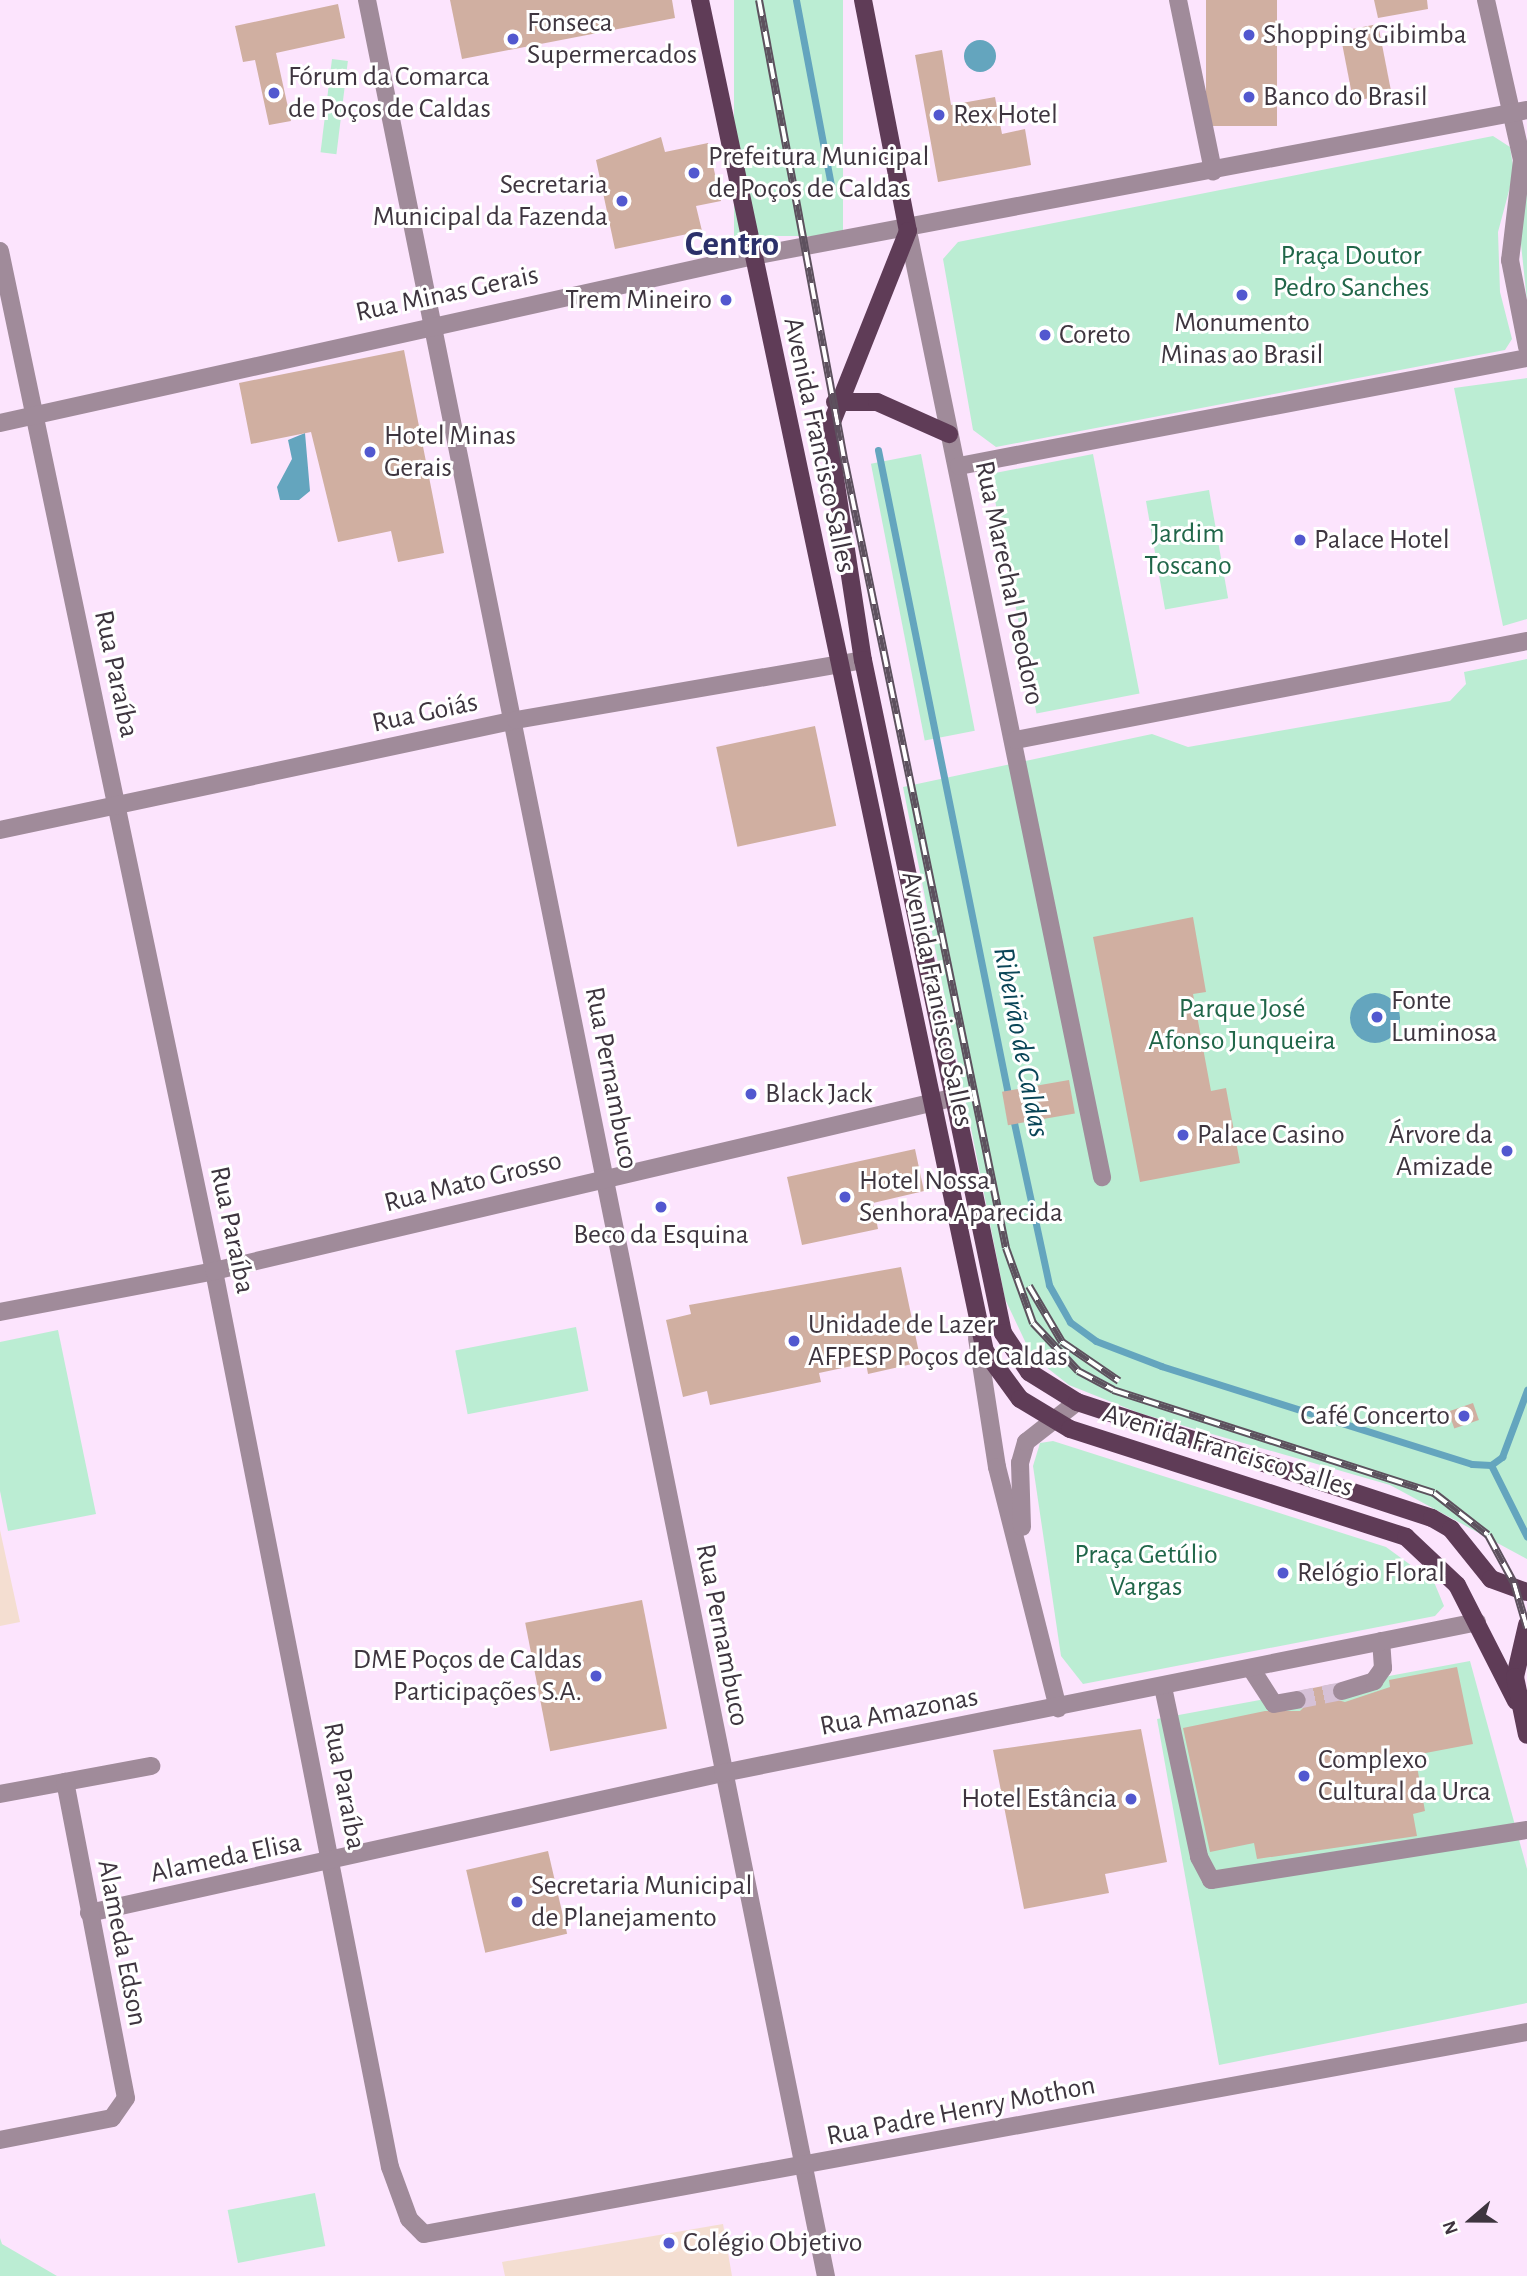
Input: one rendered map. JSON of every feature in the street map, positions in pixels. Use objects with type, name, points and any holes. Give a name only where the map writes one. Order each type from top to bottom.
[{"type":"main road","name":"Avenida Francisco Salles","points":[[700,0],[932,1102],[975,1321],[1006,1386],[1051,1420],[1406,1536],[1436,1560],[1477,1622],[1516,1701]]},
{"type":"main road","name":"Rua Marechal Deodoro","points":[[863,0],[908,231]]},
{"type":"main road","name":"Avenida Francisco Salles","points":[[908,231],[835,402],[828,432],[863,660],[1003,1332],[1029,1372],[1077,1402],[1432,1518],[1456,1535],[1491,1579],[1527,1592]]},
{"type":"main road","points":[[835,402],[877,402],[949,434]]},
{"type":"main road","points":[[1527,1625],[1517,1651],[1516,1701],[1527,1735]]},
{"type":"street","name":"Rua Pernambuco","points":[[367,0],[516,720],[604,1177],[826,2276]]},
{"type":"street","points":[[1178,0],[1213,171]]},
{"type":"street","points":[[1486,0],[1518,112],[1522,160],[1510,260],[1527,347]]},
{"type":"street","points":[[908,231],[1518,112]]},
{"type":"street","name":"Rua Minas Gerais","points":[[0,423],[433,323],[753,256],[908,231]]},
{"type":"street","name":"Rua Marechal Deodoro","points":[[908,231],[1016,740],[1102,1177]]},
{"type":"street","name":"Rua Paraíba","points":[[0,251],[214,1271],[390,2167],[409,2219]]},
{"type":"street","points":[[959,466],[1527,358]]},
{"type":"street","points":[[1016,740],[1527,641]]},
{"type":"street","name":"Rua Goiás","points":[[0,830],[516,720],[863,660]]},
{"type":"street","name":"Rua Mato Grosso","points":[[0,1312],[214,1271],[604,1177],[956,1097]]},
{"type":"street","points":[[975,1321],[997,1467],[1022,1550],[1058,1707]]},
{"type":"street","points":[[1022,1550],[1020,1464],[1026,1442],[1077,1402]]},
{"type":"street","name":"Rua Amazonas","points":[[332,1863],[723,1773],[1252,1670],[1477,1622]]},
{"type":"street","points":[[1342,1690],[1374,1681],[1383,1668],[1381,1641]]},
{"type":"street","points":[[1252,1670],[1260,1691],[1275,1704],[1297,1700]]},
{"type":"street","points":[[1163,1687],[1199,1857],[1211,1880],[1527,1830]]},
{"type":"street","points":[[0,1794],[152,1766]]},
{"type":"street","name":"Alameda Edson","points":[[0,2140],[120,2114],[126,2098],[65,1782]]},
{"type":"street","name":"Alameda Elisa","points":[[89,1913],[332,1863]]},
{"type":"street","name":"Rua Padre Henry Mothon","points":[[409,2219],[424,2234],[803,2167],[1527,2032]]},
{"type":"shaded area","points":[[0,1530],[20,1622],[0,1626]]},
{"type":"shaded area","name":"Colégio Objetivo","points":[[723,2224],[732,2276],[505,2276],[502,2262]]},
{"type":"green space","points":[[734,0],[843,0],[843,236],[734,236]]},
{"type":"green space","points":[[332,59],[348,61],[336,154],[321,152]]},
{"type":"green space","name":"Praça Doutor Pedro Sanches","points":[[1493,136],[1510,147],[1514,172],[1498,232],[1500,292],[1512,339],[1505,350],[996,447],[973,430],[943,259],[958,242]]},
{"type":"green space","points":[[1527,191],[1527,301],[1519,225]]},
{"type":"green space","points":[[1527,378],[1527,619],[1503,626],[1454,388]]},
{"type":"green space","points":[[921,454],[975,731],[925,741],[871,464]]},
{"type":"green space","points":[[1093,454],[1140,694],[1036,714],[990,474]]},
{"type":"green space","name":"Jardim Toscano","points":[[1209,490],[1228,598],[1165,609],[1146,501]]},
{"type":"green space","name":"Parque José Afonso Junqueira","points":[[1527,659],[1527,1559],[1390,1485],[1139,1413],[1069,1385],[1032,1356],[1005,1299],[903,787],[1152,734],[1188,747],[1450,701],[1466,684],[1464,672]]},
{"type":"green space","points":[[576,1327],[588,1391],[468,1414],[455,1350]]},
{"type":"green space","points":[[58,1330],[96,1514],[8,1531],[0,1491],[0,1342]]},
{"type":"green space","name":"Praça Getúlio Vargas","points":[[1053,1441],[1386,1547],[1434,1582],[1444,1606],[1435,1616],[1083,1684],[1061,1656],[1033,1466],[1040,1443]]},
{"type":"green space","points":[[1470,1661],[1527,1869],[1527,2003],[1219,2065],[1157,1719]]},
{"type":"green space","points":[[315,2193],[325,2246],[238,2263],[228,2210]]},
{"type":"green space","points":[[0,2238],[2,2244],[57,2276],[0,2276]]},
{"type":"water","points":[[980,40],[991,45],[996,56],[991,67],[980,72],[969,67],[964,56],[969,45]]},
{"type":"water","points":[[305,433],[310,491],[299,500],[280,500],[277,487],[292,459],[288,440]]},
{"type":"water","points":[[1365,994],[1385,994],[1399,1008],[1399,1028],[1385,1042],[1365,1042],[1351,1028],[1351,1008]]},
{"type":"building","name":"Fonseca Supermercados","points":[[450,0],[672,0],[675,18],[462,59]]},
{"type":"building","points":[[1206,0],[1277,0],[1277,126],[1206,126]]},
{"type":"building","points":[[1374,0],[1427,0],[1428,9],[1378,18]]},
{"type":"building","name":"Fórum da Comarca de Poços de Caldas","points":[[338,4],[345,38],[276,53],[291,121],[269,125],[255,60],[243,62],[235,26]]},
{"type":"building","points":[[1378,24],[1392,94],[1353,101],[1340,31]]},
{"type":"building","name":"Rex Hotel","points":[[942,50],[951,105],[995,97],[1002,134],[1025,129],[1031,165],[938,182],[915,55]]},
{"type":"building","points":[[661,137],[665,152],[708,143],[721,201],[696,206],[702,231],[615,249],[596,160]]},
{"type":"building","name":"Hotel Minas Gerais","points":[[404,350],[444,553],[398,562],[391,531],[338,542],[311,432],[251,444],[239,383]]},
{"type":"building","points":[[815,726],[836,826],[737,847],[716,747]]},
{"type":"building","points":[[1193,917],[1206,992],[1193,994],[1211,1091],[1226,1088],[1240,1163],[1140,1182],[1093,937]]},
{"type":"building","points":[[1069,1080],[1075,1113],[1008,1125],[1002,1092]]},
{"type":"building","name":"Hotel Nossa Senhora Aparecida","points":[[915,1149],[924,1191],[873,1203],[878,1229],[802,1245],[787,1177]]},
{"type":"building","name":"Unidade de Lazer AFPESP Poços de Caldas","points":[[901,1267],[921,1362],[868,1374],[866,1363],[819,1373],[821,1382],[710,1405],[707,1391],[683,1397],[666,1320],[691,1314],[689,1305]]},
{"type":"building","name":"Café Concerto","points":[[1473,1403],[1479,1420],[1454,1428],[1448,1411]]},
{"type":"building","name":"DME Poços de Caldas Participações S.A.","points":[[642,1600],[667,1729],[550,1751],[525,1623]]},
{"type":"building","name":"Complexo Cultural da Urca","points":[[1457,1667],[1473,1744],[1415,1755],[1425,1811],[1413,1814],[1417,1836],[1257,1859],[1254,1843],[1210,1852],[1183,1728],[1265,1711],[1300,1711],[1308,1703],[1303,1690],[1333,1684],[1334,1699],[1345,1702],[1390,1687],[1389,1680]]},
{"type":"building","points":[[1141,1729],[1167,1862],[1105,1874],[1109,1893],[1024,1909],[993,1750]]},
{"type":"building","name":"Secretaria Municipal de Planejamento","points":[[548,1851],[567,1934],[485,1953],[466,1870]]},
{"type":"waterway","name":"Ribeirão de Caldas","points":[[796,0],[831,185]]},
{"type":"waterway","name":"Ribeirão de Caldas","points":[[878,450],[1009,1099]]},
{"type":"waterway","name":"Ribeirão de Caldas","points":[[1013,1118],[1049,1285],[1070,1322],[1096,1341],[1161,1366],[1472,1464],[1491,1465]]},
{"type":"waterway","points":[[1491,1465],[1502,1457],[1527,1390]]},
{"type":"waterway","points":[[1491,1465],[1527,1537]]},
{"type":"tunnel","points":[[1297,1700],[1342,1691]]},
{"type":"railway","points":[[759,0],[845,463],[1006,1248],[1033,1323],[1078,1371],[1113,1390],[1434,1493],[1488,1535],[1514,1583],[1527,1628]]},
{"type":"railway","points":[[1029,1286],[1062,1342],[1119,1381]]},
{"type":"place","name":"Shopping Gibimba","points":[[1249,35]]},
{"type":"place","name":"Fonseca Supermercados","points":[[513,39]]},
{"type":"place","name":"Fórum da Comarca de Poços de Caldas","points":[[274,93]]},
{"type":"place","name":"Banco do Brasil","points":[[1249,97]]},
{"type":"place","name":"Rex Hotel","points":[[939,115]]},
{"type":"place","name":"Prefeitura Municipal de Poços de Caldas","points":[[694,173]]},
{"type":"place","name":"Secretaria Municipal da Fazenda","points":[[622,201]]},
{"type":"place","name":"Monumento Minas ao Brasil","points":[[1242,295]]},
{"type":"place","name":"Trem Mineiro","points":[[726,300]]},
{"type":"place","name":"Coreto","points":[[1045,335]]},
{"type":"place","name":"Hotel Minas Gerais","points":[[370,452]]},
{"type":"place","name":"Palace Hotel","points":[[1300,540]]},
{"type":"place","name":"Fonte Luminosa","points":[[1377,1017]]},
{"type":"place","name":"Black Jack","points":[[751,1094]]},
{"type":"place","name":"Palace Casino","points":[[1183,1135]]},
{"type":"place","name":"Árvore da Amizade","points":[[1507,1151]]},
{"type":"place","name":"Hotel Nossa Senhora Aparecida","points":[[845,1197]]},
{"type":"place","name":"Beco da Esquina","points":[[661,1207]]},
{"type":"place","name":"Unidade de Lazer AFPESP Poços de Caldas","points":[[794,1341]]},
{"type":"place","name":"Café Concerto","points":[[1464,1416]]},
{"type":"place","name":"Relógio Floral","points":[[1283,1573]]},
{"type":"place","name":"DME Poços de Caldas Participações S.A.","points":[[596,1676]]},
{"type":"place","name":"Complexo Cultural da Urca","points":[[1304,1776]]},
{"type":"place","name":"Hotel Estância","points":[[1131,1799]]},
{"type":"place","name":"Secretaria Municipal de Planejamento","points":[[517,1902]]},
{"type":"place","name":"Colégio Objetivo","points":[[669,2243]]},
{"type":"district","name":"Centro","points":[[732,245]]}]
